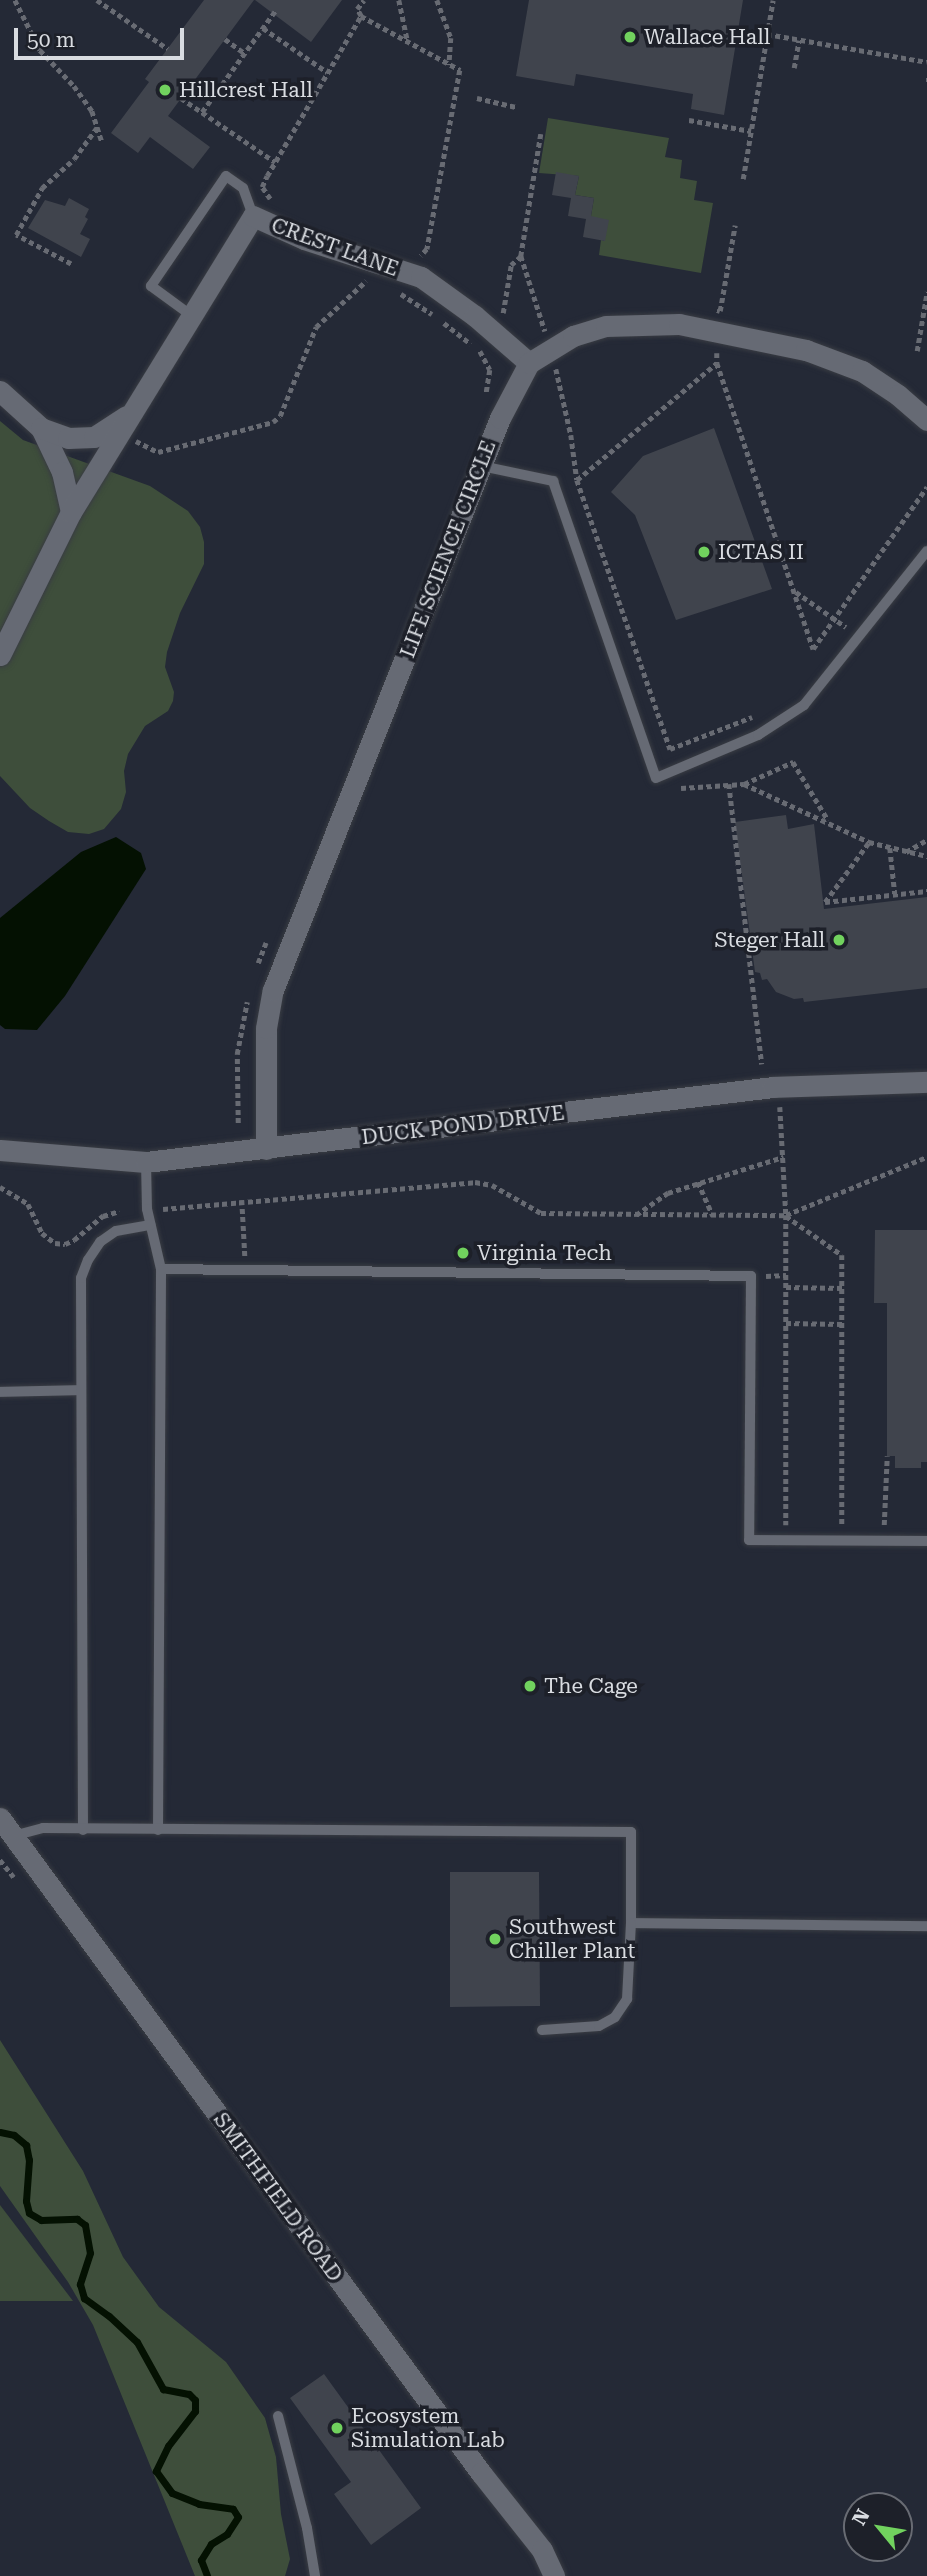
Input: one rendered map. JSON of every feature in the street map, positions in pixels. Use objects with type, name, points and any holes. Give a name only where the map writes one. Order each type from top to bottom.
[{"type":"street","name":"CREST LANE","points":[[0,655],[71,512],[253,216],[313,243],[421,277],[475,316],[528,363]]},
{"type":"street","name":"LIFE SCIENCE CIRCLE","points":[[266,1149],[266,1028],[273,990],[500,418],[544,336],[573,335],[606,326],[634,323],[719,321],[862,371],[924,412]]},
{"type":"street","points":[[0,391],[41,428],[68,438],[94,437],[116,425],[135,408]]},
{"type":"street","points":[[41,428],[62,471],[71,512]]},
{"type":"street","name":"DUCK POND DRIVE","points":[[0,1150],[146,1162],[773,1087],[927,1082]]},
{"type":"street","name":"SMITHFIELD ROAD","points":[[0,1818],[473,2462],[542,2550],[554,2576]]},
{"type":"lane","points":[[192,316],[151,286],[226,176],[243,188],[253,216]]},
{"type":"lane","points":[[481,466],[552,481],[656,778],[758,735],[804,705],[927,551]]},
{"type":"lane","points":[[146,1162],[150,1225],[161,1269],[158,1830]]},
{"type":"lane","points":[[83,1830],[81,1278],[88,1260],[100,1242],[116,1231],[150,1225]]},
{"type":"lane","points":[[161,1269],[751,1276],[749,1540],[927,1541]]},
{"type":"lane","points":[[0,1392],[80,1390]]},
{"type":"lane","points":[[13,1836],[43,1828],[631,1832],[631,1923],[627,1998],[615,2017],[599,2026],[542,2029]]},
{"type":"lane","points":[[631,1923],[927,1926]]},
{"type":"lane","points":[[278,2416],[307,2528],[315,2576]]},
{"type":"path","points":[[15,0],[40,50],[84,99],[98,126],[102,141]]},
{"type":"path","points":[[97,0],[168,49]]},
{"type":"path","points":[[364,0],[357,9],[361,16],[460,70],[427,249],[420,257],[410,257]]},
{"type":"path","points":[[400,0],[408,43]]},
{"type":"path","points":[[438,0],[451,38],[449,65]]},
{"type":"path","points":[[743,179],[773,0]]},
{"type":"path","points":[[202,112],[275,11]]},
{"type":"path","points":[[272,202],[262,187],[361,16]]},
{"type":"path","points":[[263,28],[327,72]]},
{"type":"path","points":[[767,34],[927,62]]},
{"type":"path","points":[[225,39],[244,53]]},
{"type":"path","points":[[794,68],[799,40]]},
{"type":"path","points":[[181,98],[275,162]]},
{"type":"path","points":[[477,98],[516,107]]},
{"type":"path","points":[[689,120],[751,131]]},
{"type":"path","points":[[71,264],[16,235],[42,188],[74,159],[98,126]]},
{"type":"path","points":[[541,134],[521,256],[571,435],[577,480],[670,749],[755,716]]},
{"type":"path","points":[[735,225],[719,321],[717,363],[813,649],[927,487]]},
{"type":"path","points":[[503,317],[511,265],[521,256]]},
{"type":"path","points":[[354,275],[377,284]]},
{"type":"path","points":[[120,433],[158,452],[273,422],[280,416],[316,327],[367,279]]},
{"type":"path","points":[[397,292],[482,353],[490,370],[491,382],[484,400]]},
{"type":"path","points":[[917,351],[927,292]]},
{"type":"path","points":[[711,310],[719,321]]},
{"type":"path","points":[[544,336],[554,325]]},
{"type":"path","points":[[577,480],[717,363]]},
{"type":"path","points":[[794,591],[833,620]]},
{"type":"path","points":[[744,784],[793,762],[828,821]]},
{"type":"path","points":[[729,784],[762,1064]]},
{"type":"path","points":[[681,788],[744,784],[869,842],[905,853],[927,856]]},
{"type":"path","points":[[905,853],[927,840]]},
{"type":"path","points":[[869,842],[825,902],[927,891]]},
{"type":"path","points":[[890,848],[895,894]]},
{"type":"path","points":[[257,966],[272,929]]},
{"type":"path","points":[[239,1123],[237,1054],[247,1000]]},
{"type":"path","points":[[779,1102],[786,1215],[785,1524],[796,1525]]},
{"type":"path","points":[[635,1216],[668,1193],[783,1157]]},
{"type":"path","points":[[162,1209],[475,1182],[492,1185],[541,1213],[635,1216],[786,1215],[927,1157]]},
{"type":"path","points":[[698,1182],[713,1216]]},
{"type":"path","points":[[0,1187],[28,1204],[42,1233],[55,1242],[65,1244],[74,1240],[103,1216],[119,1211]]},
{"type":"path","points":[[242,1200],[244,1240]]},
{"type":"path","points":[[786,1215],[842,1255],[842,1525]]},
{"type":"path","points":[[786,1287],[842,1288]]},
{"type":"path","points":[[786,1323],[842,1324]]},
{"type":"path","points":[[884,1525],[887,1456]]},
{"type":"path","points":[[830,1525],[852,1525]]},
{"type":"path","points":[[873,1525],[895,1525]]},
{"type":"shaded area","name":"Virginia Tech","points":[[0,0],[927,0],[927,2576],[0,2576]]},
{"type":"shaded area","points":[[116,837],[141,853],[146,869],[65,996],[37,1030],[5,1029],[0,1025],[0,918],[81,852]]},
{"type":"green space","points":[[548,118],[669,138],[665,157],[682,160],[680,178],[697,181],[694,200],[713,203],[701,273],[599,255],[601,240],[605,241],[591,216],[594,198],[575,195],[579,176],[539,173]]},
{"type":"green space","points":[[0,421],[23,440],[150,486],[188,511],[200,527],[204,542],[204,564],[180,613],[167,652],[165,667],[174,692],[173,701],[168,711],[145,726],[128,754],[124,771],[126,792],[121,809],[104,829],[89,834],[68,832],[49,821],[30,808],[0,776]]},
{"type":"green space","points":[[0,2040],[83,2171],[123,2257],[159,2307],[226,2362],[265,2418],[276,2457],[281,2514],[290,2559],[285,2576],[195,2576],[93,2325],[68,2282],[0,2186]]},
{"type":"green space","points":[[0,2205],[73,2301],[0,2301]]},
{"type":"building","name":"Hillcrest Hall","points":[[204,0],[254,0],[168,116],[210,147],[193,169],[150,137],[138,153],[111,133],[149,82],[145,79]]},
{"type":"building","name":"Hillcrest Hall","points":[[255,0],[342,0],[311,42]]},
{"type":"building","name":"Wallace Hall","points":[[529,0],[743,0],[724,115],[691,109],[693,94],[576,74],[574,86],[516,76]]},
{"type":"building","points":[[556,172],[579,176],[575,195],[594,198],[591,216],[609,220],[605,241],[583,237],[586,219],[568,216],[571,198],[552,195]]},
{"type":"building","points":[[69,198],[89,209],[85,217],[88,219],[80,234],[90,239],[81,257],[28,228],[45,200],[65,206]]},
{"type":"building","name":"ICTAS II","points":[[714,428],[772,589],[676,620],[635,515],[611,492],[643,456]]},
{"type":"building","name":"Steger Hall","points":[[786,815],[788,829],[814,824],[824,909],[927,897],[927,988],[804,1002],[803,998],[794,999],[776,992],[767,979],[762,980],[760,973],[755,972],[735,822]]},
{"type":"building","points":[[875,1230],[927,1230],[927,1462],[921,1462],[921,1468],[895,1468],[895,1456],[887,1456],[887,1303],[874,1303]]},
{"type":"building","name":"Southwest Chiller Plant","points":[[450,1872],[539,1872],[540,2006],[450,2007]]},
{"type":"building","points":[[324,2374],[421,2508],[371,2545],[334,2494],[351,2482],[290,2398]]},
{"type":"waterway","points":[[0,2132],[14,2135],[26,2145],[29,2160],[26,2201],[29,2213],[41,2220],[77,2219],[85,2225],[90,2253],[80,2284],[84,2298],[109,2316],[137,2342],[163,2389],[189,2394],[195,2400],[195,2411],[168,2446],[156,2471],[172,2493],[199,2504],[233,2509],[238,2517],[227,2534],[211,2544],[201,2560],[207,2576]]},
{"type":"place","name":"Wallace Hall","points":[[630,37]]},
{"type":"place","name":"Hillcrest Hall","points":[[165,90]]},
{"type":"place","name":"ICTAS II","points":[[704,552]]},
{"type":"place","name":"Steger Hall","points":[[839,940]]},
{"type":"place","name":"Virginia Tech","points":[[463,1253]]},
{"type":"place","name":"The Cage","points":[[530,1686]]},
{"type":"place","name":"Southwest Chiller Plant","points":[[495,1939]]},
{"type":"place","name":"Ecosystem Simulation Lab","points":[[337,2428]]}]
